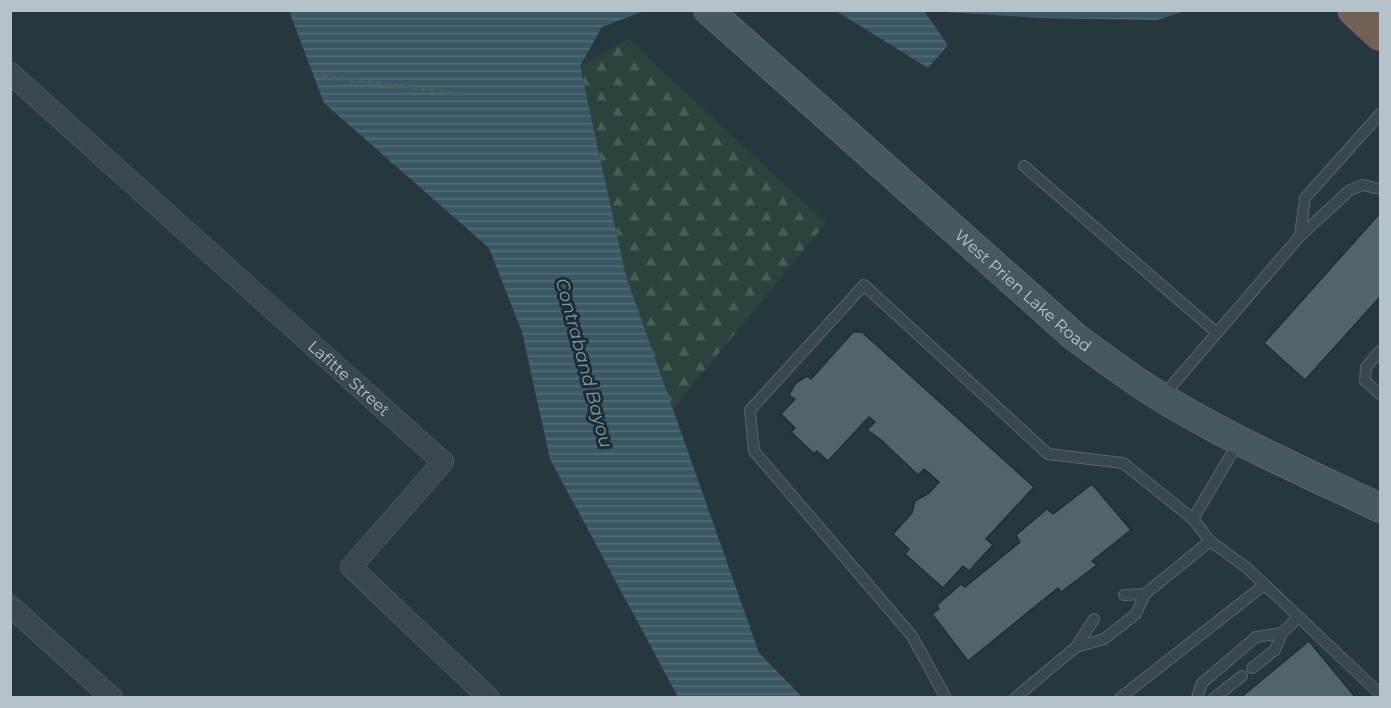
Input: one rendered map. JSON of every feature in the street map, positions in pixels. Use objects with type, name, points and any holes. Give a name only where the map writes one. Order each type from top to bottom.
[{"type":"highway","points":[[1354,10],[1380,34]]},
{"type":"street","name":"West Prien Lake Road","points":[[708,10],[1075,337],[1107,361],[1162,397],[1240,440],[1380,508]]},
{"type":"street","name":"Lafitte Street","points":[[10,73],[443,462],[351,567],[489,698]]},
{"type":"street","points":[[10,606],[112,698]]},
{"type":"lane","points":[[1300,236],[1305,198],[1380,114]]},
{"type":"lane","points":[[1024,166],[1217,333]]},
{"type":"lane","points":[[1162,397],[1300,236],[1350,190],[1362,185],[1380,189]]},
{"type":"lane","points":[[946,698],[912,636],[754,451],[750,410],[864,285],[1048,454],[1123,463],[1193,519],[1210,541],[1247,568],[1380,694]]},
{"type":"lane","points":[[1380,351],[1365,367],[1365,381],[1380,394]]},
{"type":"lane","points":[[1193,519],[1240,440]]},
{"type":"lane","points":[[1076,647],[1104,639],[1136,614],[1145,594],[1210,541]]},
{"type":"lane","points":[[1120,698],[1264,585]]},
{"type":"lane","points":[[1124,595],[1145,594]]},
{"type":"lane","points":[[1252,668],[1275,650],[1282,633],[1299,617]]},
{"type":"lane","points":[[1016,698],[1076,647],[1094,619]]},
{"type":"lane","points":[[1197,698],[1202,683],[1256,637],[1282,633]]},
{"type":"lane","points":[[1214,698],[1242,676]]},
{"type":"path","points":[[314,75],[461,94]]},
{"type":"green space","points":[[628,39],[826,223],[673,409],[626,276],[580,66]]},
{"type":"water","name":"Contraband Bayou","points":[[289,11],[644,11],[602,27],[580,66],[626,276],[759,653],[802,697],[678,697],[550,459],[522,332],[489,248],[324,103]]},
{"type":"water","points":[[836,11],[924,11],[948,45],[928,68]]},
{"type":"water","points":[[929,11],[1185,11],[1157,20],[1040,18]]},
{"type":"building","points":[[1380,213],[1380,297],[1305,380],[1264,343]]},
{"type":"building","points":[[853,332],[862,332],[1034,487],[986,539],[993,545],[969,571],[963,566],[943,588],[905,554],[909,549],[893,534],[912,513],[915,501],[929,493],[939,482],[924,469],[918,475],[880,439],[867,430],[875,422],[869,417],[828,461],[817,451],[814,454],[791,432],[795,428],[781,414],[795,399],[789,395],[795,384],[807,376],[811,379]]},
{"type":"building","points":[[1092,484],[1131,530],[1092,561],[1097,565],[1061,592],[1058,588],[968,661],[932,614],[939,609],[937,605],[961,584],[965,587],[1020,542],[1016,535],[1047,509],[1053,514]]},
{"type":"building","points":[[1309,641],[1356,698],[1240,698]]}]
